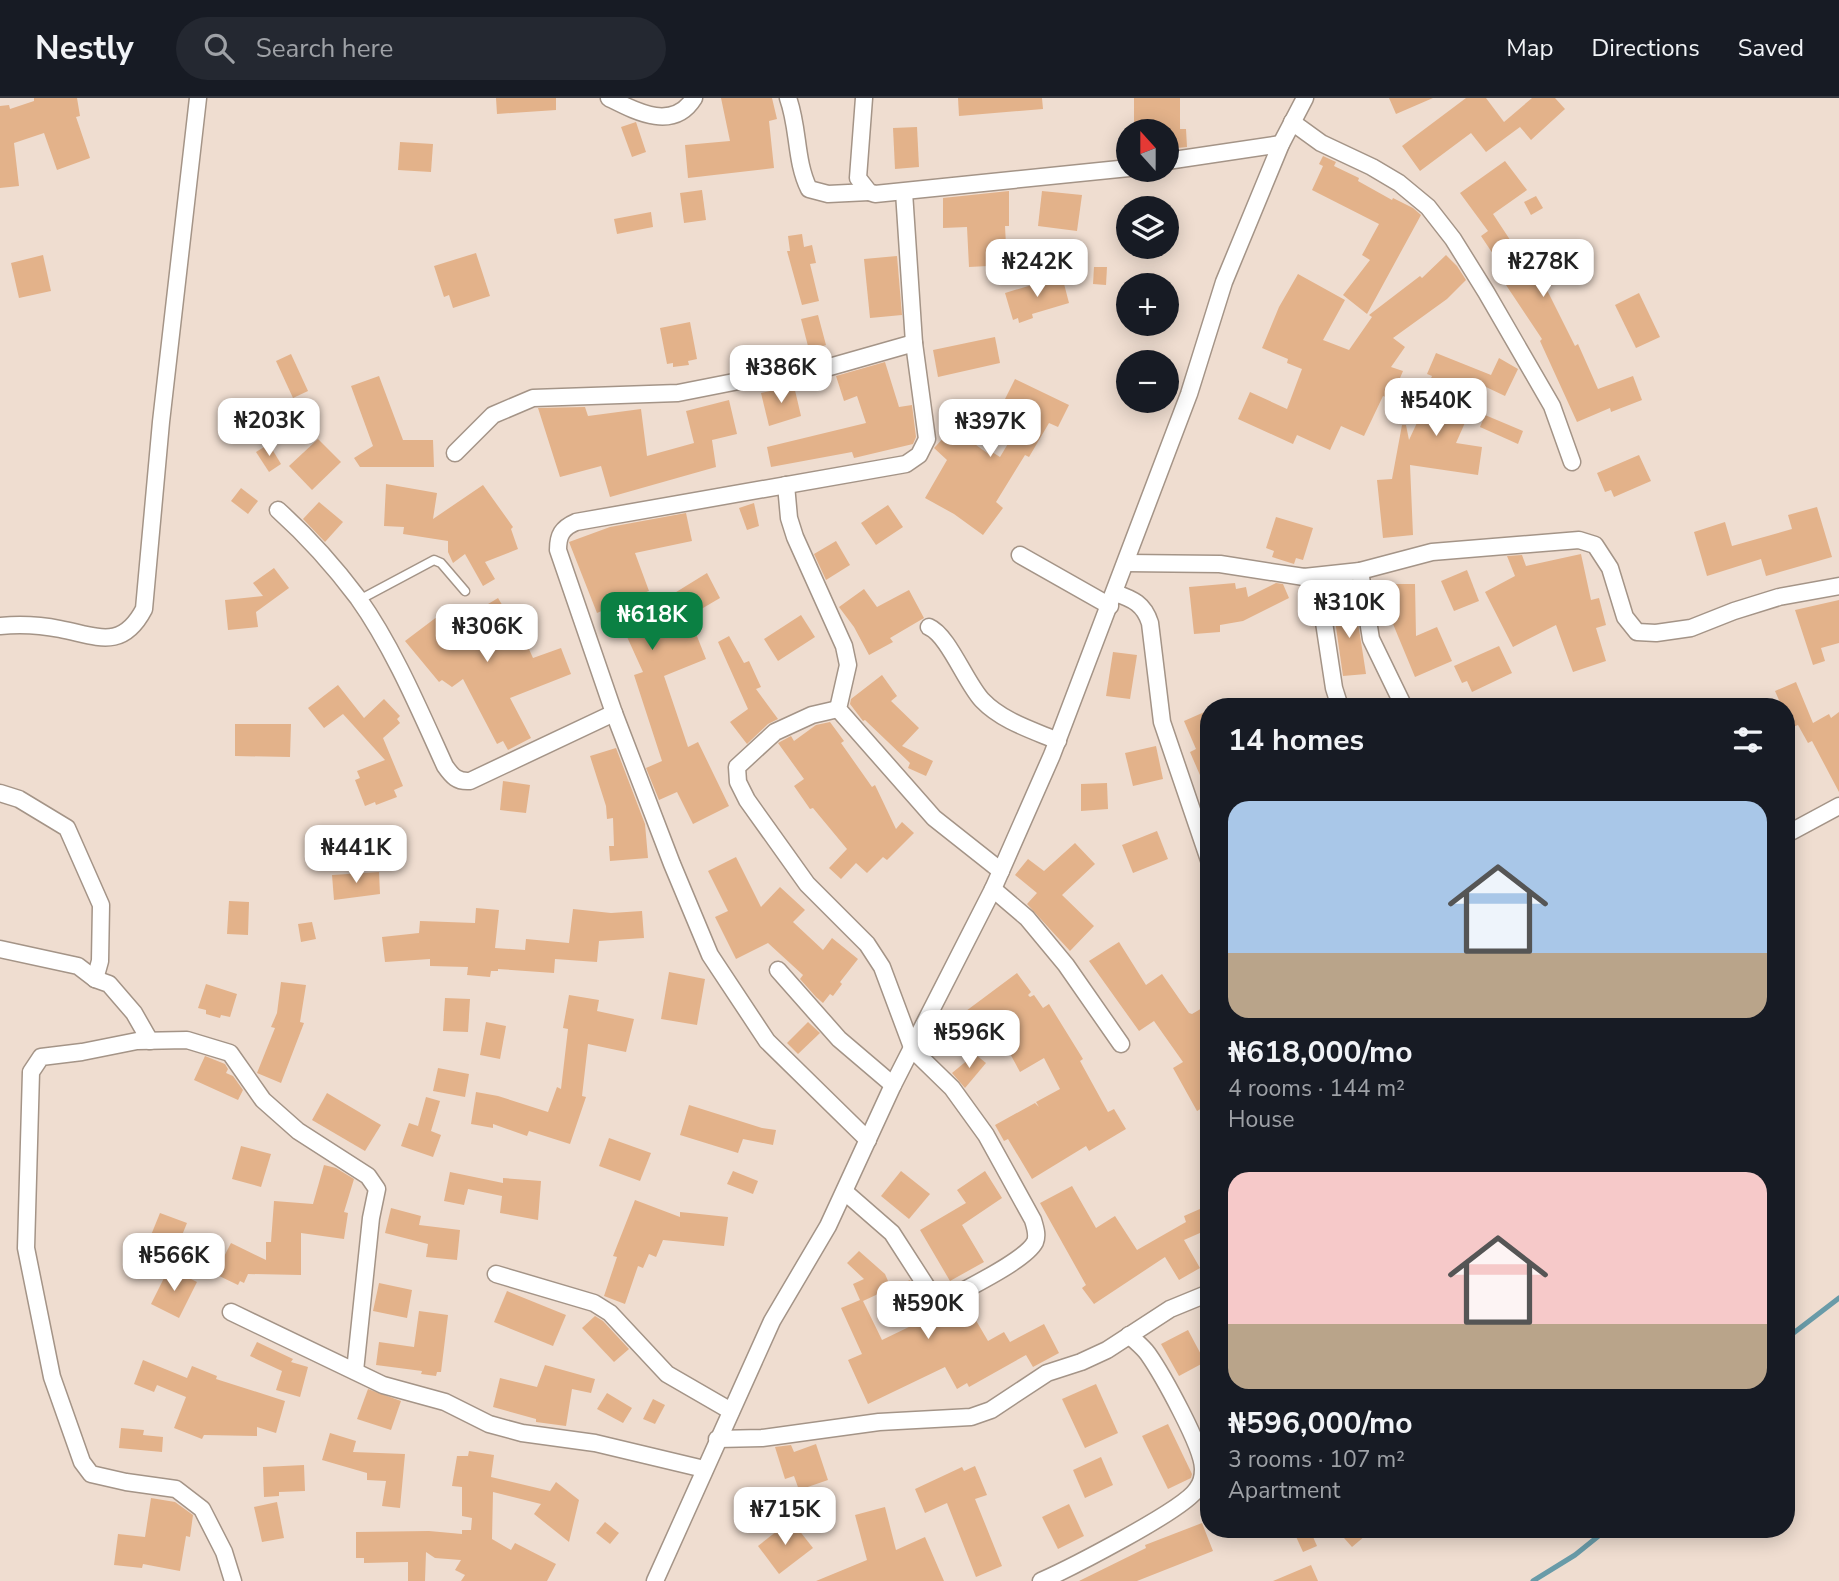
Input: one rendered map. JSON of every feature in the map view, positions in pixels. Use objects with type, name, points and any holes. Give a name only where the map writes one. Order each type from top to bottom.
[{"type":"street","points":[[0,626],[21,624],[109,638],[126,633],[144,610],[161,422],[198,98]]},
{"type":"street","points":[[609,98],[646,116],[659,117],[685,110],[694,98]]},
{"type":"street","points":[[788,98],[795,117],[803,177],[809,189],[828,194],[904,192],[1116,170]]},
{"type":"street","points":[[864,98],[859,178],[869,192]]},
{"type":"street","points":[[655,1581],[772,1321],[845,1192],[893,1085],[993,889],[1058,741],[1189,394],[1224,282],[1281,144],[1305,98]]},
{"type":"street","points":[[1292,122],[1321,143],[1399,183],[1428,208],[1453,239],[1552,406],[1573,462]]},
{"type":"street","points":[[1180,159],[1281,144]]},
{"type":"street","points":[[868,1140],[767,1041],[710,955],[614,713],[558,550],[558,538],[564,527],[576,522],[906,464],[919,455],[927,439],[914,343],[904,192]]},
{"type":"street","points":[[455,453],[494,415],[533,398],[678,393],[754,378],[819,370],[914,343]]},
{"type":"street","points":[[786,485],[789,517],[795,537],[844,646],[848,665],[838,709]]},
{"type":"street","points":[[278,510],[327,559],[359,600],[389,649],[445,766],[462,782],[470,781],[614,713]]},
{"type":"street","points":[[1126,563],[1220,564],[1304,577],[1360,570],[1432,552],[1579,540],[1595,545],[1610,568],[1625,617],[1637,632],[1656,633],[1691,628],[1779,597],[1839,586]]},
{"type":"street","points":[[1020,555],[1112,599],[1135,599],[1146,612],[1150,623],[1163,722],[1200,830]]},
{"type":"street","points":[[1360,570],[1369,630],[1400,698]]},
{"type":"street","points":[[1304,577],[1313,583],[1320,596],[1337,698]]},
{"type":"street","points":[[929,627],[941,636],[981,699],[997,714],[1058,741]]},
{"type":"street","points":[[838,709],[933,818],[1001,871]]},
{"type":"street","points":[[838,709],[812,715],[775,732],[737,767],[738,782],[747,800],[807,884],[867,944],[882,967],[912,1050],[952,1088],[986,1135],[1033,1220],[1037,1234],[1035,1242],[1021,1256],[950,1298],[940,1300],[932,1295],[892,1233],[845,1192]]},
{"type":"street","points":[[0,793],[19,799],[67,828],[101,905],[100,961],[95,979]]},
{"type":"street","points":[[1795,830],[1839,806]]},
{"type":"street","points":[[993,889],[1027,918],[1066,965],[1121,1044]]},
{"type":"street","points":[[0,949],[78,966],[95,979],[109,984],[134,1013],[150,1041]]},
{"type":"street","points":[[778,970],[839,1039],[893,1085]]},
{"type":"street","points":[[233,1581],[224,1552],[202,1509],[176,1489],[91,1474],[82,1462],[52,1377],[26,1248],[31,1072],[41,1057],[137,1041],[187,1040],[230,1053],[263,1100],[298,1131],[368,1176],[377,1189],[371,1218],[355,1371]]},
{"type":"street","points":[[496,1274],[594,1303],[610,1313],[667,1374],[731,1410]]},
{"type":"street","points":[[717,1440],[762,1438],[879,1422],[971,1417],[990,1410],[1047,1373],[1107,1350],[1170,1309],[1200,1297]]},
{"type":"street","points":[[231,1312],[383,1385],[445,1402],[489,1424],[522,1433],[595,1443],[704,1469]]},
{"type":"street","points":[[1129,1335],[1147,1352],[1170,1391],[1200,1454]]},
{"type":"street","points":[[1045,1580],[1159,1519],[1195,1492],[1200,1483]]},
{"type":"lane","points":[[359,600],[434,560],[441,562],[465,591]]},
{"type":"building","points":[[34,98],[77,98],[80,116],[76,117],[90,158],[57,170],[44,133],[14,143],[19,186],[0,188],[0,106],[9,105],[10,109],[34,101]]},
{"type":"building","points":[[496,98],[556,98],[556,110],[497,114]]},
{"type":"building","points":[[721,98],[772,98],[777,119],[769,121],[774,168],[688,178],[685,145],[730,141]]},
{"type":"building","points":[[958,98],[1042,98],[1043,109],[959,116]]},
{"type":"building","points":[[1134,98],[1180,98],[1180,119],[1134,119]]},
{"type":"building","points":[[1389,98],[1433,98],[1396,114]]},
{"type":"building","points":[[1466,98],[1486,98],[1504,122],[1532,98],[1555,98],[1565,109],[1531,140],[1520,127],[1486,152],[1471,133],[1420,171],[1402,146]]},
{"type":"building","points":[[636,122],[646,152],[632,157],[621,127]]},
{"type":"building","points":[[917,127],[919,167],[895,169],[893,128]]},
{"type":"building","points":[[1180,129],[1186,129],[1187,147],[1180,148]]},
{"type":"building","points":[[400,142],[433,144],[431,172],[398,170]]},
{"type":"building","points":[[1323,156],[1336,162],[1334,166],[1359,178],[1358,181],[1413,208],[1421,215],[1367,314],[1343,295],[1370,260],[1362,255],[1379,224],[1312,190],[1323,166],[1319,164]]},
{"type":"building","points":[[1505,161],[1527,190],[1493,214],[1524,261],[1556,246],[1571,277],[1546,288],[1575,346],[1578,344],[1598,389],[1633,376],[1642,400],[1611,412],[1610,408],[1577,422],[1540,341],[1542,339],[1504,282],[1509,278],[1481,236],[1488,231],[1460,193]]},
{"type":"building","points":[[702,190],[706,220],[684,223],[680,193]]},
{"type":"building","points":[[1009,191],[1009,226],[1005,226],[1007,265],[969,267],[967,227],[943,228],[943,198]]},
{"type":"building","points":[[1042,191],[1082,195],[1077,231],[1038,226]]},
{"type":"building","points":[[1536,196],[1543,208],[1531,215],[1524,202]]},
{"type":"building","points":[[651,212],[653,227],[617,234],[614,219]]},
{"type":"building","points":[[802,234],[804,247],[812,245],[816,263],[810,264],[819,301],[802,305],[787,251],[790,251],[788,236]]},
{"type":"building","points":[[476,253],[490,296],[453,308],[449,295],[444,297],[434,266]]},
{"type":"building","points":[[43,255],[51,291],[19,298],[11,263]]},
{"type":"building","points":[[1446,255],[1466,280],[1447,299],[1393,338],[1405,347],[1391,367],[1403,371],[1391,399],[1383,396],[1364,436],[1341,426],[1330,450],[1297,435],[1293,444],[1238,419],[1250,392],[1287,409],[1302,369],[1287,363],[1288,359],[1262,348],[1279,307],[1298,274],[1345,300],[1323,340],[1349,350],[1372,317],[1369,315],[1420,276],[1422,278]]},
{"type":"building","points":[[897,256],[902,315],[870,318],[864,259]]},
{"type":"building","points":[[1094,267],[1107,267],[1106,285],[1093,284]]},
{"type":"building","points":[[1062,276],[1069,303],[1032,314],[1033,318],[1019,323],[1018,318],[1013,320],[1005,293]]},
{"type":"building","points":[[1639,293],[1660,337],[1636,348],[1615,305]]},
{"type":"building","points":[[818,315],[826,345],[809,350],[801,319]]},
{"type":"building","points":[[690,322],[697,359],[688,361],[689,365],[673,367],[673,363],[667,364],[660,328]]},
{"type":"building","points":[[995,337],[1000,363],[938,377],[933,350]]},
{"type":"building","points":[[1436,353],[1491,375],[1499,358],[1518,369],[1505,396],[1467,378],[1456,403],[1471,409],[1456,443],[1482,447],[1478,475],[1410,465],[1413,535],[1383,538],[1377,480],[1392,479],[1402,425],[1406,425],[1409,440],[1422,412],[1417,410],[1432,376],[1427,374]]},
{"type":"building","points":[[291,354],[308,391],[293,398],[276,361]]},
{"type":"building","points":[[885,362],[899,407],[912,405],[916,437],[913,444],[854,458],[852,452],[771,467],[767,447],[866,423],[857,396],[844,401],[836,376]]},
{"type":"building","points":[[379,376],[403,440],[433,440],[434,467],[360,467],[354,458],[373,446],[351,386]]},
{"type":"building","points":[[1015,379],[1069,405],[1058,427],[1049,423],[1029,457],[1025,455],[996,502],[1003,508],[983,535],[954,514],[925,498],[947,460],[934,448],[965,415],[976,425],[965,437],[990,455],[992,452],[1000,457],[1027,412],[1004,401]]},
{"type":"building","points":[[794,386],[801,416],[769,426],[761,393]]},
{"type":"building","points":[[729,400],[737,434],[712,440],[716,467],[610,497],[601,466],[560,477],[538,408],[585,407],[588,416],[641,409],[647,456],[694,443],[686,411]]},
{"type":"building","points":[[1485,415],[1523,431],[1518,444],[1480,427]]},
{"type":"building","points":[[318,439],[341,462],[312,490],[289,466]]},
{"type":"building","points":[[269,444],[281,464],[269,472],[256,452]]},
{"type":"building","points":[[1639,455],[1651,481],[1614,497],[1611,490],[1605,492],[1597,473]]},
{"type":"building","points":[[386,484],[437,493],[433,519],[483,485],[513,527],[511,529],[518,549],[485,562],[495,579],[483,586],[465,554],[453,563],[448,552],[448,541],[403,534],[404,527],[384,526]]},
{"type":"building","points":[[241,488],[258,501],[248,514],[231,501]]},
{"type":"building","points":[[319,502],[343,522],[325,542],[303,519]]},
{"type":"building","points":[[754,503],[759,526],[747,530],[739,508]]},
{"type":"building","points":[[888,505],[903,527],[876,545],[861,523]]},
{"type":"building","points":[[1817,507],[1832,557],[1766,576],[1761,559],[1707,576],[1694,532],[1725,522],[1732,546],[1792,529],[1788,515]]},
{"type":"building","points":[[686,513],[692,541],[635,553],[649,591],[638,595],[656,635],[691,621],[706,659],[664,676],[688,747],[698,742],[729,806],[693,824],[677,792],[659,800],[646,768],[662,761],[634,675],[643,672],[613,606],[597,613],[569,542],[610,527]]},
{"type":"building","points":[[1276,517],[1313,528],[1303,560],[1296,558],[1294,564],[1272,557],[1274,551],[1266,548]]},
{"type":"building","points":[[836,541],[850,565],[826,580],[814,554]]},
{"type":"building","points":[[1581,554],[1591,600],[1599,598],[1606,625],[1596,628],[1606,661],[1573,672],[1556,625],[1513,647],[1485,592],[1515,576],[1507,556],[1522,555],[1526,566]]},
{"type":"building","points":[[274,568],[289,588],[256,612],[258,627],[228,630],[225,600],[263,596],[253,583]]},
{"type":"building","points":[[1467,570],[1479,601],[1454,611],[1441,581]]},
{"type":"building","points":[[707,573],[720,598],[686,618],[673,594]]},
{"type":"building","points":[[1235,583],[1236,589],[1246,587],[1248,597],[1276,583],[1283,584],[1289,598],[1243,621],[1220,625],[1220,632],[1194,634],[1189,587]]},
{"type":"building","points":[[1388,584],[1415,584],[1416,636],[1437,627],[1452,661],[1415,677],[1393,624],[1389,624]]},
{"type":"building","points":[[864,589],[877,607],[909,590],[924,618],[890,638],[893,642],[869,655],[854,627],[839,607]]},
{"type":"building","points":[[498,598],[516,628],[519,627],[533,658],[561,648],[571,674],[510,698],[531,738],[508,750],[503,741],[497,744],[463,679],[452,687],[442,680],[439,682],[405,641],[454,604],[465,618]]},
{"type":"building","points":[[1839,600],[1839,643],[1821,648],[1825,661],[1813,665],[1795,610]]},
{"type":"building","points":[[1355,603],[1366,674],[1343,676],[1333,606]]},
{"type":"building","points":[[801,615],[815,637],[778,661],[764,639]]},
{"type":"building","points":[[729,636],[744,663],[749,661],[761,687],[756,689],[778,719],[768,724],[747,744],[730,722],[748,709],[718,642]]},
{"type":"building","points":[[1499,646],[1512,673],[1472,692],[1467,681],[1462,683],[1454,666]]},
{"type":"building","points":[[1113,652],[1137,655],[1130,699],[1106,696]]},
{"type":"building","points":[[882,675],[897,696],[891,701],[919,728],[902,746],[933,761],[926,776],[908,768],[910,763],[863,721],[850,704],[851,699]]},
{"type":"building","points":[[1796,682],[1813,723],[1829,714],[1831,718],[1839,712],[1839,792],[1812,741],[1808,743],[1798,725],[1795,726],[1795,698],[1778,698],[1775,691]]},
{"type":"building","points":[[338,685],[364,718],[384,699],[400,716],[397,719],[400,723],[383,738],[403,786],[394,790],[397,797],[365,806],[355,780],[360,778],[357,771],[385,760],[343,714],[324,728],[308,708]]},
{"type":"building","points":[[1200,714],[1200,775],[1190,752],[1196,749],[1184,721]]},
{"type":"building","points":[[830,722],[844,741],[841,743],[872,787],[875,785],[896,829],[902,822],[914,833],[887,860],[883,857],[867,873],[856,863],[841,879],[829,868],[847,849],[813,808],[810,809],[794,786],[804,779],[778,743],[791,736],[794,741],[816,725]]},
{"type":"building","points":[[235,724],[291,724],[290,757],[235,756]]},
{"type":"building","points":[[1156,746],[1163,779],[1133,786],[1125,753]]},
{"type":"building","points":[[616,748],[645,824],[648,858],[610,861],[609,846],[614,846],[613,818],[607,819],[606,806],[590,756]]},
{"type":"building","points":[[503,781],[530,785],[526,813],[500,810]]},
{"type":"building","points":[[1107,783],[1108,809],[1081,811],[1081,784]]},
{"type":"building","points":[[1157,831],[1168,859],[1133,873],[1122,845]]},
{"type":"building","points":[[1075,843],[1095,864],[1062,895],[1094,926],[1070,951],[1027,904],[1037,893],[1015,875],[1028,859],[1044,871]]},
{"type":"building","points":[[736,857],[761,907],[780,887],[805,910],[793,922],[823,950],[832,938],[858,959],[833,996],[830,994],[823,1003],[800,979],[803,975],[768,943],[736,959],[715,917],[728,911],[708,871]]},
{"type":"building","points":[[379,872],[380,894],[334,900],[332,875]]},
{"type":"building","points":[[229,901],[249,902],[248,935],[227,934]]},
{"type":"building","points":[[476,908],[499,910],[495,948],[525,950],[526,939],[569,943],[573,909],[611,913],[642,911],[644,938],[599,941],[597,962],[555,959],[554,973],[498,969],[491,971],[490,977],[467,975],[468,967],[430,966],[430,959],[385,962],[382,937],[419,933],[420,921],[475,923]]},
{"type":"building","points":[[312,922],[316,939],[301,942],[298,924]]},
{"type":"building","points":[[1119,942],[1146,985],[1162,974],[1189,1013],[1200,1009],[1200,1109],[1197,1111],[1173,1068],[1183,1062],[1154,1021],[1139,1031],[1089,961]]},
{"type":"building","points":[[669,972],[705,979],[697,1025],[661,1019]]},
{"type":"building","points":[[1017,973],[1031,992],[1028,995],[1030,997],[1034,995],[1043,1008],[1049,1004],[1083,1059],[1080,1061],[1108,1112],[1114,1109],[1126,1129],[1089,1151],[1086,1146],[1032,1179],[1008,1139],[1004,1141],[995,1125],[1035,1103],[1039,1107],[1036,1102],[1060,1089],[1044,1058],[1020,1072],[997,1030],[986,1038],[966,1011]]},
{"type":"building","points":[[281,982],[306,985],[300,1022],[304,1023],[281,1083],[257,1073],[275,1028],[271,1027],[277,1013]]},
{"type":"building","points":[[206,984],[237,994],[230,1017],[221,1015],[220,1018],[206,1014],[206,1010],[198,1008]]},
{"type":"building","points":[[569,995],[599,1000],[597,1011],[634,1019],[626,1052],[588,1044],[582,1096],[586,1097],[570,1144],[529,1131],[527,1136],[493,1124],[493,1128],[471,1124],[476,1092],[548,1112],[557,1087],[561,1089],[568,1029],[563,1028]]},
{"type":"building","points":[[445,998],[470,999],[468,1032],[443,1031]]},
{"type":"building","points":[[486,1022],[506,1026],[500,1059],[480,1055]]},
{"type":"building","points":[[808,1022],[820,1033],[798,1054],[787,1043]]},
{"type":"building","points":[[975,1054],[986,1063],[965,1088],[952,1073]]},
{"type":"building","points":[[205,1056],[225,1064],[228,1069],[226,1073],[233,1076],[243,1090],[238,1100],[194,1080]]},
{"type":"building","points":[[438,1068],[469,1074],[465,1097],[433,1091]]},
{"type":"building","points":[[327,1093],[381,1125],[365,1151],[312,1120]]},
{"type":"building","points":[[426,1097],[440,1101],[431,1131],[441,1135],[433,1157],[401,1146],[409,1123],[418,1126]]},
{"type":"building","points":[[689,1105],[776,1130],[773,1145],[743,1139],[738,1153],[680,1135]]},
{"type":"building","points":[[609,1138],[651,1153],[640,1181],[599,1166]]},
{"type":"building","points":[[241,1146],[271,1154],[261,1187],[232,1179]]},
{"type":"building","points":[[324,1165],[336,1168],[354,1179],[344,1212],[348,1213],[344,1239],[301,1233],[301,1275],[248,1274],[244,1283],[240,1281],[238,1285],[215,1274],[231,1243],[266,1260],[266,1242],[271,1242],[274,1201],[313,1204]]},
{"type":"building","points":[[733,1171],[758,1181],[753,1194],[727,1184]]},
{"type":"building","points":[[901,1171],[930,1194],[909,1219],[881,1196]]},
{"type":"building","points":[[985,1171],[1002,1198],[962,1225],[984,1262],[950,1281],[920,1230],[966,1203],[957,1190]]},
{"type":"building","points":[[450,1172],[503,1183],[503,1178],[541,1181],[538,1220],[500,1213],[502,1196],[468,1189],[464,1205],[444,1201]]},
{"type":"building","points":[[1072,1186],[1096,1228],[1115,1216],[1137,1250],[1186,1222],[1184,1216],[1200,1209],[1200,1233],[1184,1240],[1200,1268],[1179,1280],[1165,1257],[1094,1304],[1082,1288],[1086,1285],[1040,1203]]},
{"type":"building","points":[[635,1200],[680,1217],[680,1212],[728,1217],[724,1246],[663,1240],[656,1257],[649,1254],[643,1268],[638,1266],[625,1304],[604,1296],[617,1257],[613,1256]]},
{"type":"building","points":[[391,1208],[421,1216],[419,1225],[460,1230],[457,1260],[426,1257],[428,1244],[385,1233]]},
{"type":"building","points":[[160,1213],[187,1223],[176,1250],[149,1240]]},
{"type":"building","points":[[859,1251],[885,1274],[891,1288],[863,1301],[882,1340],[911,1326],[894,1287],[910,1280],[923,1301],[930,1306],[937,1322],[967,1305],[988,1341],[1004,1332],[1010,1342],[1044,1324],[1059,1353],[1033,1367],[1026,1355],[969,1387],[967,1383],[957,1389],[945,1367],[868,1404],[848,1360],[862,1354],[841,1308],[860,1300],[853,1284],[864,1279],[847,1263]]},
{"type":"building","points":[[169,1268],[197,1282],[179,1318],[151,1304]]},
{"type":"building","points":[[379,1283],[412,1290],[407,1318],[373,1311]]},
{"type":"building","points":[[507,1291],[566,1315],[553,1346],[494,1322]]},
{"type":"building","points":[[419,1311],[448,1315],[441,1372],[437,1372],[436,1376],[421,1374],[422,1371],[376,1365],[379,1342],[414,1347]]},
{"type":"building","points":[[595,1316],[629,1349],[614,1362],[582,1328]]},
{"type":"building","points":[[1188,1330],[1200,1353],[1200,1365],[1179,1376],[1161,1344]]},
{"type":"building","points":[[257,1342],[293,1359],[291,1362],[308,1367],[300,1397],[276,1390],[282,1371],[250,1356]]},
{"type":"building","points":[[143,1360],[187,1378],[192,1366],[217,1376],[216,1379],[285,1401],[276,1433],[257,1427],[257,1436],[204,1435],[202,1439],[174,1428],[186,1397],[157,1385],[154,1392],[134,1384]]},
{"type":"building","points":[[545,1365],[595,1379],[591,1393],[572,1389],[566,1426],[536,1422],[536,1419],[493,1407],[500,1378],[537,1387]]},
{"type":"building","points":[[1096,1384],[1118,1433],[1085,1448],[1062,1399]]},
{"type":"building","points":[[368,1389],[401,1401],[391,1430],[357,1419]]},
{"type":"building","points":[[607,1393],[632,1408],[623,1423],[597,1409]]},
{"type":"building","points":[[653,1399],[665,1405],[655,1424],[643,1419]]},
{"type":"building","points":[[1168,1424],[1192,1474],[1191,1478],[1168,1489],[1142,1436]]},
{"type":"building","points":[[121,1428],[144,1430],[143,1435],[163,1437],[162,1452],[119,1448]]},
{"type":"building","points":[[330,1433],[356,1441],[353,1452],[405,1454],[400,1508],[382,1506],[386,1481],[367,1480],[367,1473],[322,1460]]},
{"type":"building","points":[[816,1444],[828,1480],[799,1490],[794,1476],[785,1479],[775,1447],[791,1445],[794,1452]]},
{"type":"building","points":[[469,1451],[494,1455],[491,1477],[550,1491],[556,1482],[579,1500],[569,1542],[534,1514],[541,1504],[493,1492],[492,1539],[511,1550],[515,1543],[556,1564],[547,1581],[461,1581],[465,1575],[455,1570],[461,1560],[435,1558],[426,1552],[425,1581],[408,1581],[408,1562],[364,1563],[364,1558],[356,1558],[356,1532],[429,1531],[462,1534],[462,1530],[471,1530],[472,1518],[462,1516],[462,1487],[452,1486],[457,1456],[468,1456]]},
{"type":"building","points":[[1101,1457],[1113,1485],[1085,1498],[1073,1470]]},
{"type":"building","points":[[304,1465],[305,1491],[279,1492],[279,1496],[264,1497],[263,1467]]},
{"type":"building","points":[[975,1466],[987,1495],[975,1499],[1002,1566],[976,1577],[947,1503],[925,1513],[915,1489],[962,1467],[964,1471]]},
{"type":"building","points":[[151,1498],[175,1502],[193,1515],[180,1571],[143,1564],[142,1568],[114,1565],[118,1534],[145,1537]]},
{"type":"building","points":[[277,1502],[284,1538],[262,1542],[254,1507]]},
{"type":"building","points":[[1069,1504],[1084,1536],[1058,1549],[1042,1517]]},
{"type":"building","points":[[885,1507],[896,1550],[925,1537],[944,1581],[816,1581],[867,1560],[855,1515]]},
{"type":"building","points":[[791,1520],[813,1548],[779,1574],[758,1546]]},
{"type":"building","points":[[605,1522],[619,1533],[610,1544],[596,1533]]},
{"type":"building","points":[[1200,1524],[1200,1538],[1208,1538],[1213,1551],[1137,1581],[1079,1581],[1146,1548],[1145,1545]]},
{"type":"building","points":[[1297,1538],[1314,1538],[1317,1546],[1303,1552]]},
{"type":"building","points":[[1344,1538],[1363,1538],[1352,1547]]},
{"type":"building","points":[[1311,1565],[1318,1581],[1273,1581]]},
{"type":"waterway","points":[[1795,1332],[1839,1298]]},
{"type":"waterway","points":[[1533,1581],[1575,1555],[1596,1538]]}]
